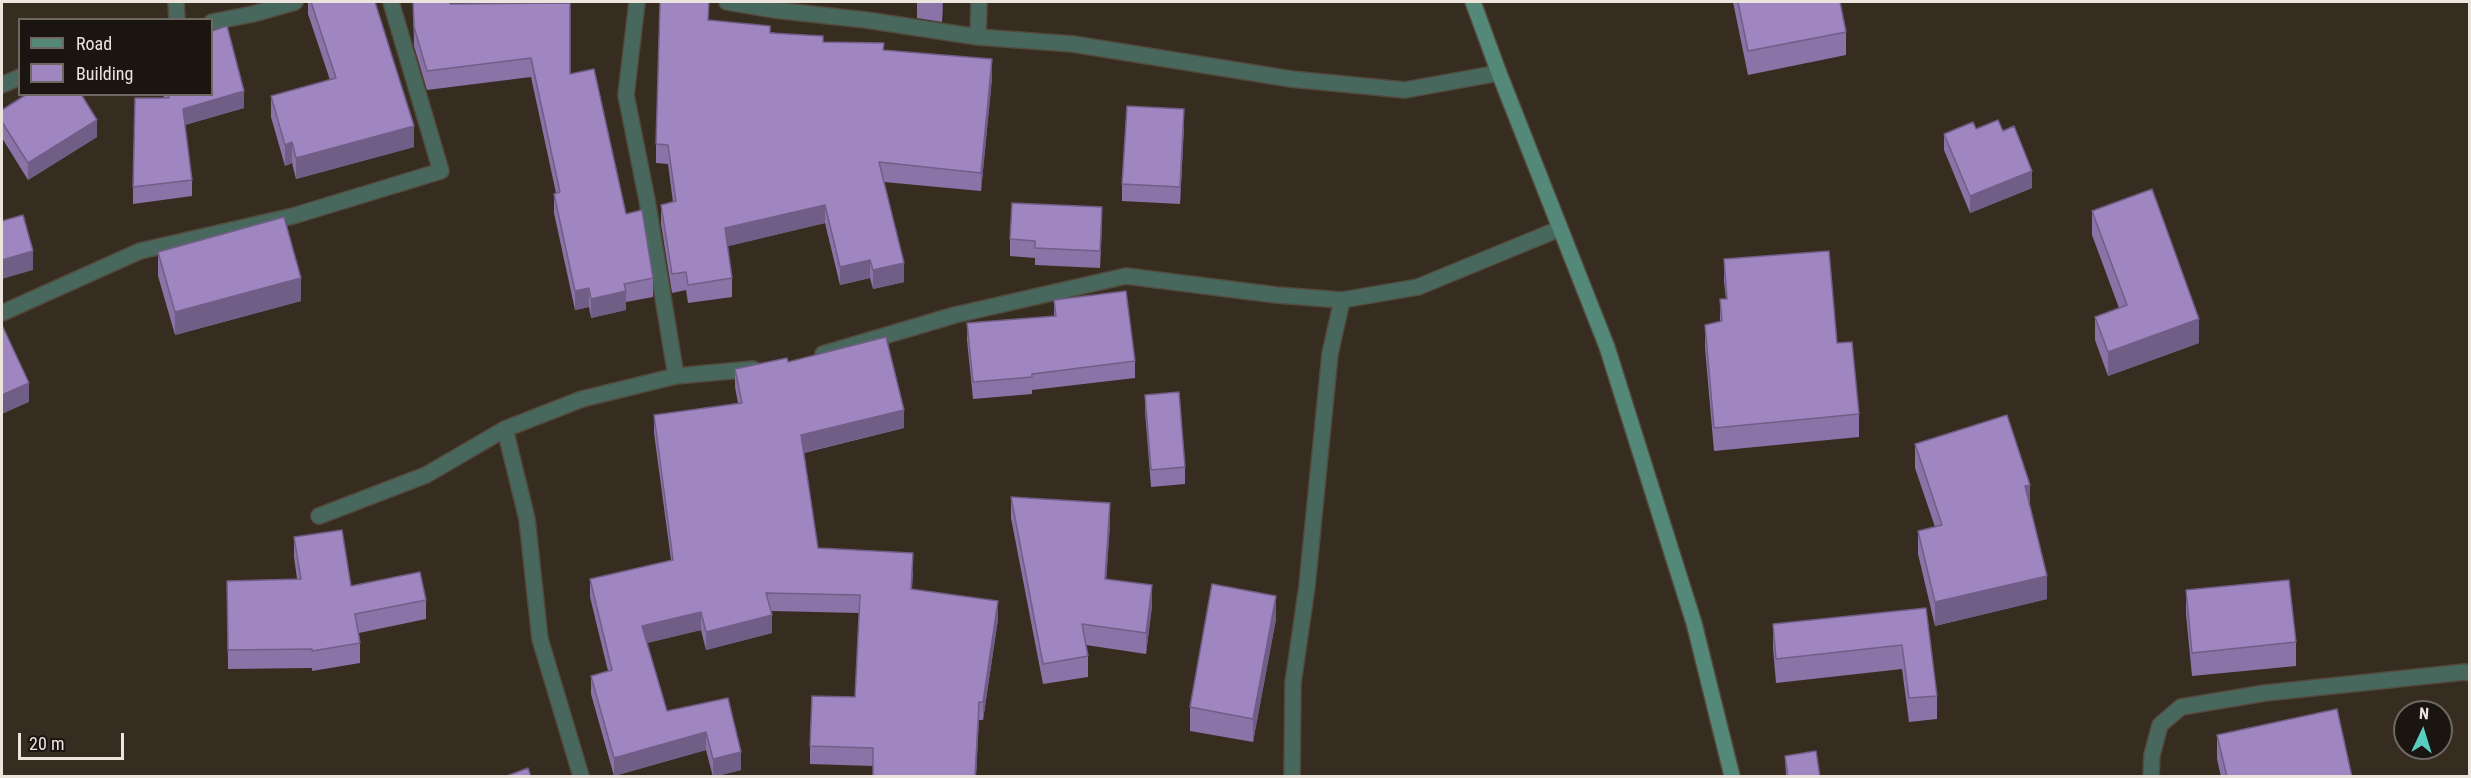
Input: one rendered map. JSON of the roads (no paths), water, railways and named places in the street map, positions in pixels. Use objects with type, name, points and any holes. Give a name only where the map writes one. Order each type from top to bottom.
[{"type":"main road","points":[[1473,2],[1559,229],[1611,358],[1694,623],[1732,777]]},
{"type":"street","points":[[176,2],[177,18]]},
{"type":"street","points":[[213,22],[253,15],[295,2]]},
{"type":"street","points":[[2,313],[140,251],[293,216],[441,171],[391,2]]},
{"type":"street","points":[[637,2],[626,95],[647,201],[676,376]]},
{"type":"street","points":[[727,2],[978,37],[1073,44],[1291,79],[1405,90],[1499,73]]},
{"type":"street","points":[[978,37],[979,2]]},
{"type":"street","points":[[2,85],[18,78]]},
{"type":"street","points":[[803,360],[955,315],[1126,276],[1276,295],[1342,300],[1418,287],[1559,229]]},
{"type":"street","points":[[1292,777],[1293,683],[1307,586],[1330,354],[1342,300]]},
{"type":"street","points":[[319,516],[426,475],[505,429],[582,399],[676,376],[770,367]]},
{"type":"street","points":[[505,429],[527,519],[540,639],[580,777]]},
{"type":"street","points":[[2151,777],[2152,755],[2160,725],[2181,707],[2265,693],[2469,673]]}]
